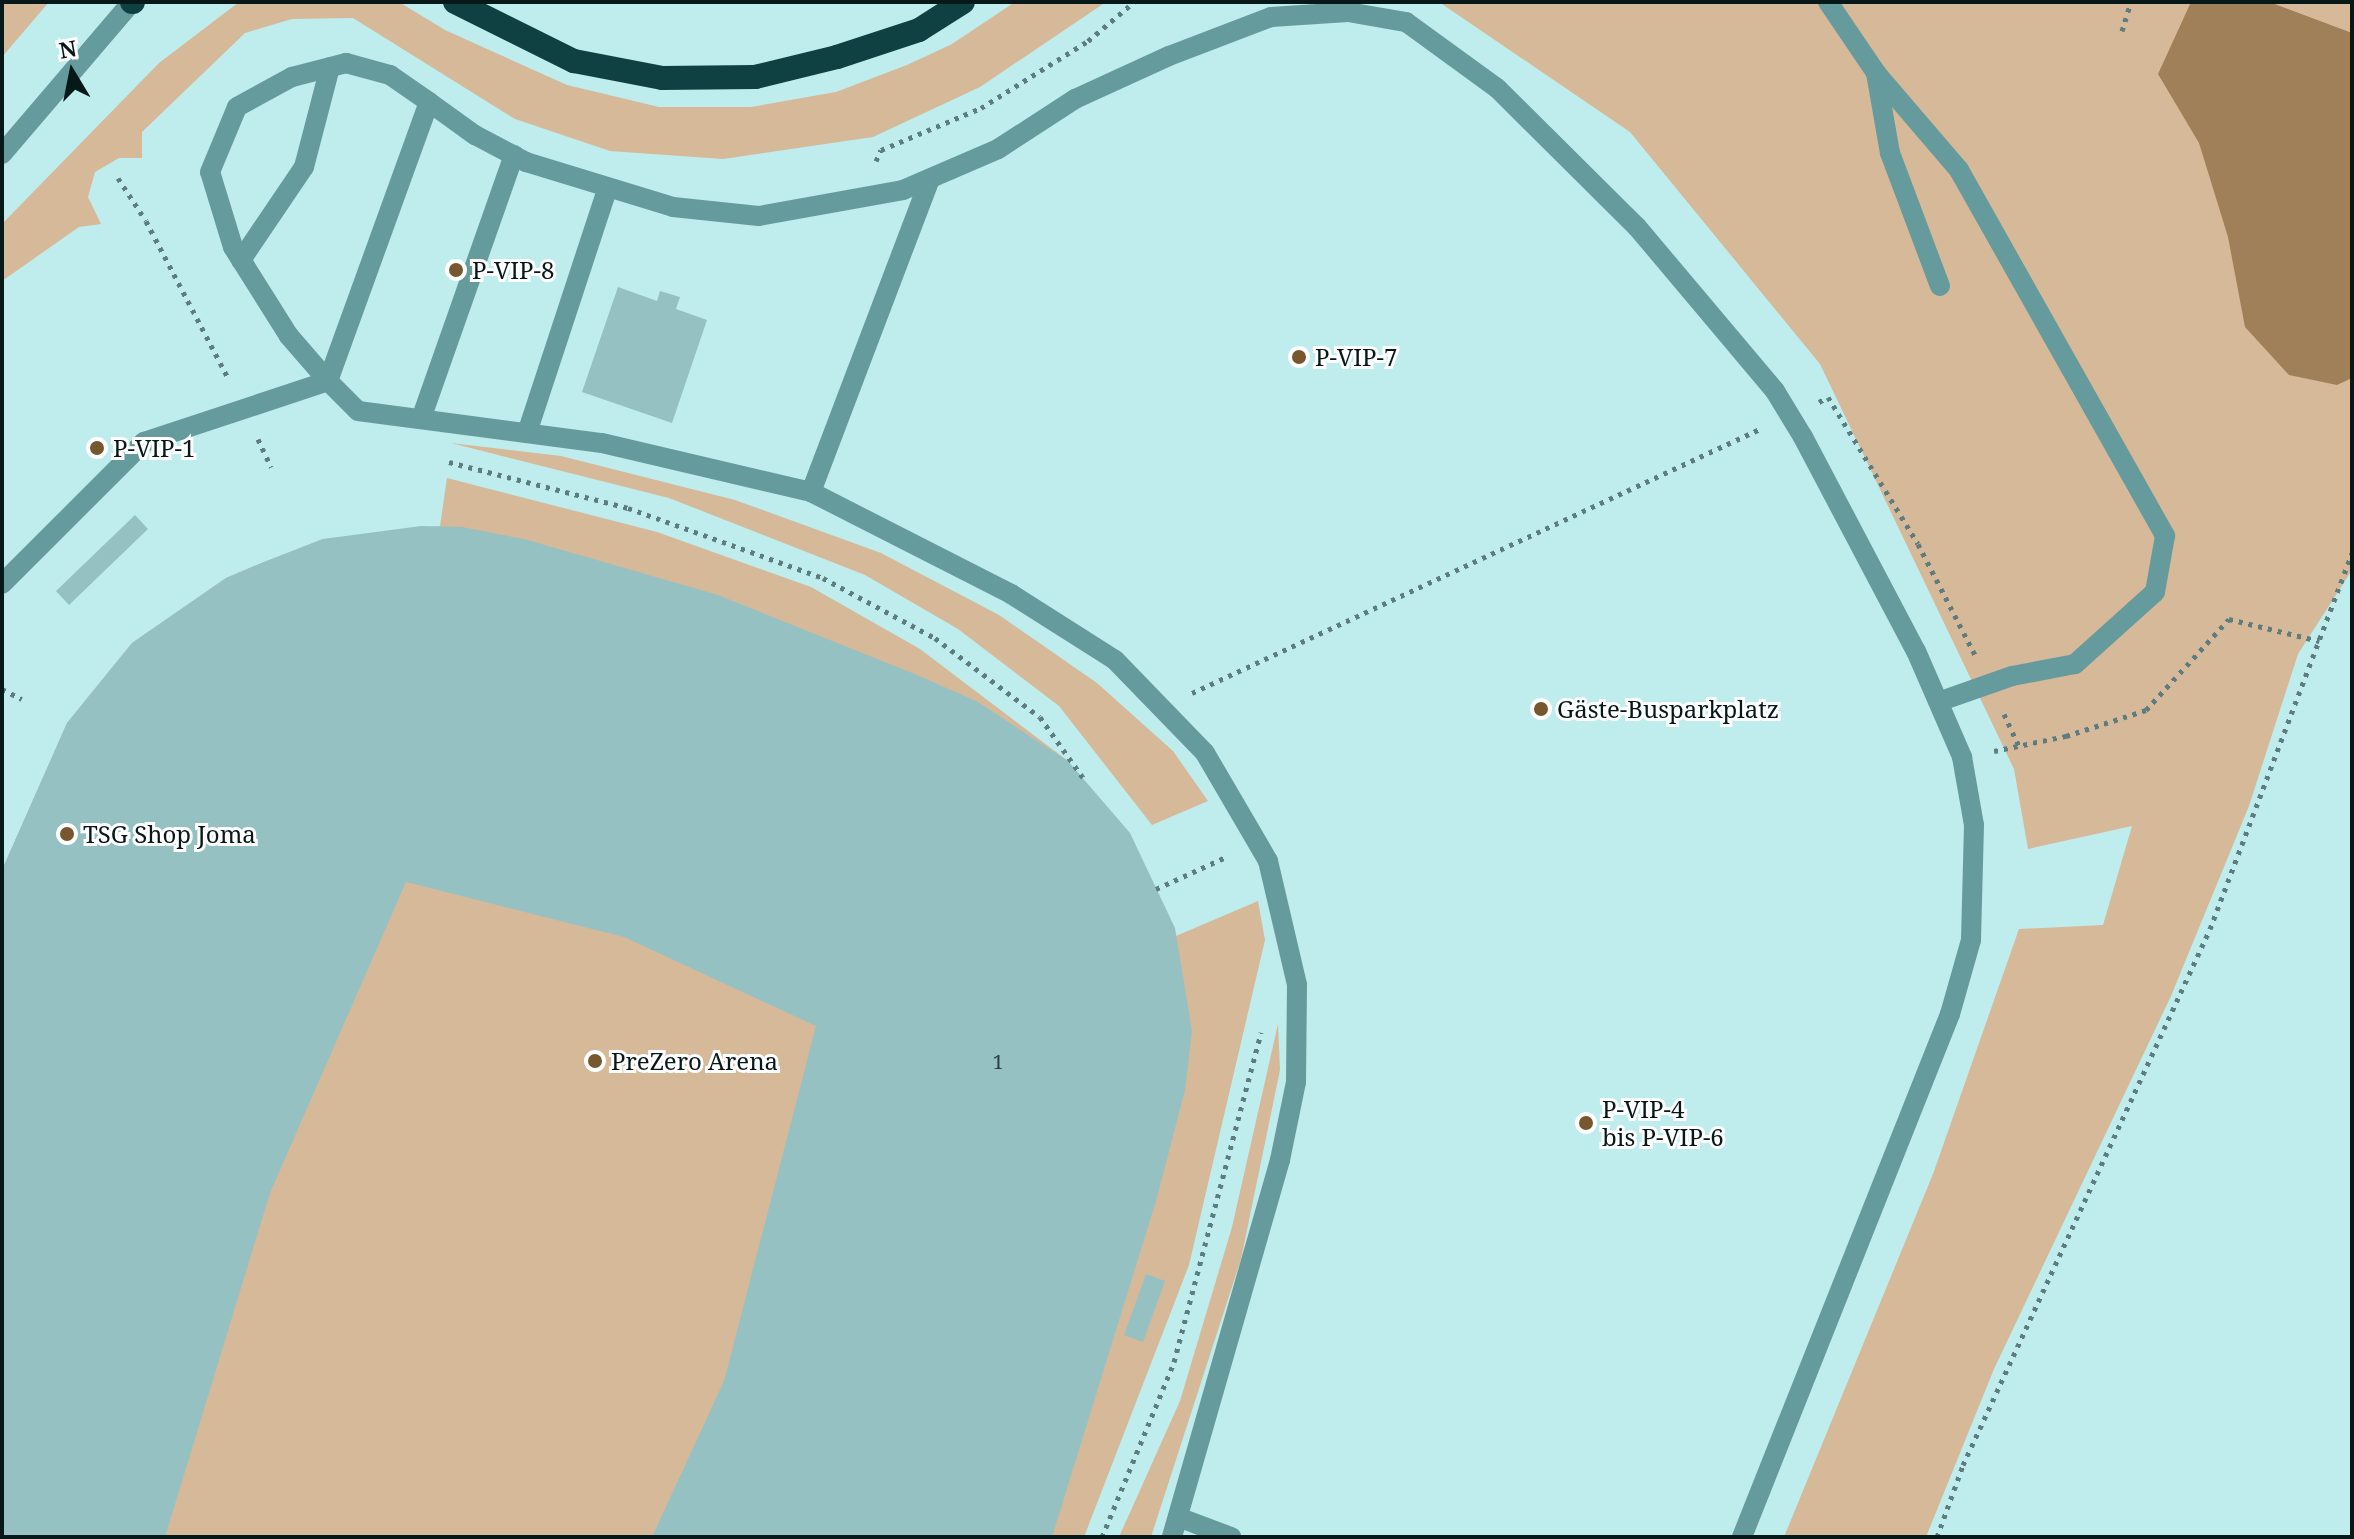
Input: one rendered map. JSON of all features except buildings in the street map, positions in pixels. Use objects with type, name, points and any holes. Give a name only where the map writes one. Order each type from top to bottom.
[{"type":"highway","points":[[455,2],[574,61],[662,78],[755,77],[837,57],[919,30],[963,2]]},
{"type":"street","points":[[2,154],[132,2]]},
{"type":"street","points":[[1828,2],[1876,73],[1959,170],[2165,536],[2155,592],[2075,664],[1990,684],[1938,702]]},
{"type":"street","points":[[1231,1537],[1175,1527],[1280,1160],[1296,1082],[1298,1013],[1284,923],[1268,861],[1205,753],[1164,705],[1115,660],[1011,594],[811,492],[602,443],[358,411],[289,336],[241,260],[210,172],[237,107],[292,77],[346,63],[390,75],[514,155],[607,189],[673,207],[759,216],[858,200],[930,179],[998,149],[1075,99],[1271,17],[1384,10],[1406,22],[1497,88],[1637,227],[1775,391],[1916,651],[1962,757],[1974,825],[1977,881],[1971,940],[1960,979],[1742,1537]]},
{"type":"street","points":[[241,260],[304,167],[330,67]]},
{"type":"street","points":[[1876,73],[1890,153],[1940,286]]},
{"type":"street","points":[[328,381],[429,102]]},
{"type":"street","points":[[421,419],[514,155]]},
{"type":"street","points":[[811,492],[930,179]]},
{"type":"street","points":[[527,433],[607,189]]},
{"type":"street","points":[[2,584],[144,442],[328,381]]},
{"type":"path","points":[[858,200],[881,150],[981,108],[1088,41],[1134,2]]},
{"type":"path","points":[[2122,31],[2131,2]]},
{"type":"path","points":[[118,178],[191,308]]},
{"type":"path","points":[[1164,705],[1828,397],[1918,544],[2019,746]]},
{"type":"path","points":[[449,462],[628,508],[823,578],[935,638],[1040,717],[1086,782]]},
{"type":"path","points":[[1937,1537],[1976,1436],[2210,929],[2352,553]]},
{"type":"path","points":[[1962,757],[2019,746],[2146,710],[2229,619],[2319,641]]},
{"type":"path","points":[[2,689],[22,699]]},
{"type":"path","points":[[1156,889],[1257,842]]},
{"type":"path","points":[[1102,1537],[1174,1362],[1229,1170],[1267,1009],[1298,1013]]},
{"type":"shaded area","points":[[2,2],[49,2],[2,57]]},
{"type":"shaded area","points":[[239,2],[399,2],[445,30],[567,85],[659,107],[751,107],[836,92],[907,65],[952,44],[1015,2],[1106,2],[980,87],[873,137],[723,159],[610,151],[515,119],[353,18],[292,19],[245,33],[142,132],[142,158],[119,158],[95,172],[88,197],[101,224],[79,227],[2,281],[2,224],[159,63]]},
{"type":"shaded area","points":[[1439,2],[2352,2],[2352,570],[2298,654],[2249,806],[2171,996],[1994,1369],[1926,1537],[1784,1537],[1933,1174],[2019,929],[2103,925],[2132,826],[2028,849],[2014,769],[1820,364],[1630,132]]},
{"type":"shaded area","points":[[2191,2],[2269,2],[2352,33],[2352,378],[2337,385],[2289,375],[2245,327],[2228,237],[2199,143],[2158,74]]},
{"type":"shaded area","points":[[451,443],[561,456],[735,500],[881,553],[999,615],[1097,683],[1173,751],[1208,801],[1152,825],[1059,706],[958,629],[865,575],[669,498]]},
{"type":"shaded area","name":"PreZero Arena","points":[[447,478],[657,532],[811,587],[920,649],[1068,761],[1176,936],[1258,901],[1265,940],[1189,1265],[1084,1537],[2,1537],[2,870],[67,723],[132,643],[226,578],[323,539],[440,526]]},
{"type":"shaded area","points":[[1278,1024],[1280,1070],[1241,1259],[1151,1537],[1119,1537],[1180,1401],[1232,1227]]},
{"type":"place","name":"P-VIP-8","points":[[456,270]]},
{"type":"place","name":"P-VIP-7","points":[[1299,357]]},
{"type":"place","name":"P-VIP-1","points":[[97,448]]},
{"type":"place","name":"Gäste-Busparkplatz","points":[[1541,709]]},
{"type":"place","name":"TSG Shop Joma","points":[[67,834]]},
{"type":"place","name":"PreZero Arena","points":[[595,1061]]},
{"type":"place","name":"P-VIP-4 bis P-VIP-6","points":[[1586,1123]]}]
